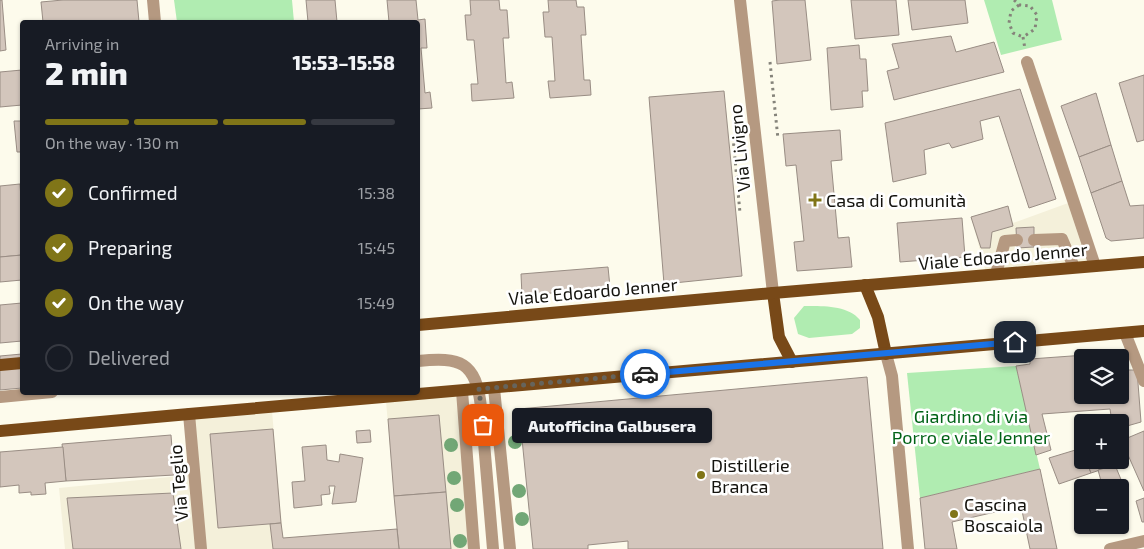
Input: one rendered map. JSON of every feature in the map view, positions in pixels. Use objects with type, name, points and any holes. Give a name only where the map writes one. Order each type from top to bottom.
[{"type":"main road","name":"Viale Edoardo Jenner","points":[[420,325],[773,292],[1144,262]]},
{"type":"main road","points":[[865,285],[878,317],[886,354]]},
{"type":"main road","points":[[773,292],[779,337],[792,362]]},
{"type":"main road","points":[[420,394],[1144,331]]},
{"type":"main road","points":[[0,365],[20,363]]},
{"type":"main road","points":[[0,432],[405,395]]},
{"type":"street","points":[[153,0],[155,20]]},
{"type":"street","name":"Via Livigno","points":[[740,0],[773,292]]},
{"type":"street","points":[[1027,62],[1095,266]]},
{"type":"street","points":[[1034,240],[1062,239],[1074,267]]},
{"type":"street","points":[[996,274],[1005,241],[1017,240]]},
{"type":"street","points":[[1125,333],[1144,381]]},
{"type":"street","points":[[886,354],[892,376],[908,549]]},
{"type":"street","points":[[420,361],[444,358],[454,360],[464,365],[479,389],[493,549]]},
{"type":"street","points":[[494,388],[510,549]]},
{"type":"street","points":[[462,390],[474,549]]},
{"type":"street","points":[[0,397],[21,395]]},
{"type":"street","name":"Via Teglio","points":[[189,414],[201,549]]},
{"type":"street","points":[[1110,549],[1144,540]]},
{"type":"path","points":[[1014,0],[1020,5],[1030,6],[1037,15],[1035,29],[1023,37],[1013,33],[1009,23],[1010,11],[1020,5]]},
{"type":"path","points":[[770,62],[778,139]]},
{"type":"path","points":[[733,137],[740,212]]},
{"type":"shaded area","points":[[1071,202],[1091,263],[986,272],[971,217],[1008,206],[1013,223]]},
{"type":"shaded area","points":[[457,396],[469,549],[206,549],[193,417],[272,411],[283,538],[397,529],[386,401]]},
{"type":"shaded area","points":[[190,475],[197,549],[65,549],[59,488]]},
{"type":"green space","points":[[174,0],[292,0],[294,20],[177,20]]},
{"type":"green space","points":[[984,0],[1052,0],[1062,40],[1001,55]]},
{"type":"green space","points":[[804,306],[834,307],[849,311],[860,320],[860,328],[852,334],[809,338],[798,334],[794,318]]},
{"type":"green space","name":"Giardino di via Porro e viale Jenner","points":[[1016,366],[1040,469],[920,498],[907,373]]},
{"type":"building","points":[[0,0],[2,0],[6,50],[0,51]]},
{"type":"building","points":[[63,0],[137,0],[139,20],[43,20],[41,2]]},
{"type":"building","points":[[306,0],[335,0],[337,20],[308,20]]},
{"type":"building","points":[[387,0],[416,0],[418,20],[389,20]]},
{"type":"building","points":[[470,0],[499,0],[500,10],[507,10],[509,38],[503,38],[506,83],[512,82],[514,98],[472,101],[471,84],[478,84],[474,40],[467,40],[465,15],[471,15]]},
{"type":"building","points":[[548,0],[576,0],[577,7],[584,7],[586,35],[581,35],[584,80],[590,80],[591,95],[550,98],[548,81],[555,81],[552,37],[545,37],[543,12],[549,12]]},
{"type":"building","points":[[805,0],[811,60],[777,64],[772,1]]},
{"type":"building","points":[[851,0],[896,0],[899,35],[855,39]]},
{"type":"building","points":[[908,0],[965,0],[968,23],[912,30]]},
{"type":"building","points":[[425,19],[427,48],[421,48],[425,93],[430,92],[432,108],[420,109],[420,20],[418,20]]},
{"type":"building","points":[[951,36],[956,52],[994,42],[1004,72],[894,100],[887,71],[899,68],[892,44]]},
{"type":"building","points":[[859,45],[860,59],[866,59],[868,91],[862,91],[863,107],[831,110],[827,48]]},
{"type":"building","points":[[20,70],[20,105],[0,107],[0,72]]},
{"type":"building","points":[[1144,75],[1144,140],[1137,142],[1119,83]]},
{"type":"building","points":[[1020,89],[1056,199],[1029,208],[999,116],[980,121],[983,139],[952,148],[949,143],[924,150],[926,174],[893,182],[885,123]]},
{"type":"building","points":[[724,91],[742,276],[664,284],[649,97]]},
{"type":"building","points":[[1096,93],[1111,145],[1079,157],[1061,106]]},
{"type":"building","points":[[14,121],[20,121],[20,152],[17,152]]},
{"type":"building","points":[[840,130],[842,160],[831,161],[838,238],[849,237],[852,267],[797,271],[794,242],[804,241],[796,165],[786,166],[783,134]]},
{"type":"building","points":[[1111,145],[1122,181],[1091,193],[1079,157]]},
{"type":"building","points":[[1122,181],[1130,206],[1144,205],[1144,238],[1111,241],[1106,238],[1091,193]]},
{"type":"building","points":[[20,184],[20,255],[0,257],[0,186]]},
{"type":"building","points":[[1008,206],[1013,226],[992,232],[990,248],[981,248],[971,217]]},
{"type":"building","points":[[962,218],[965,257],[900,262],[897,223]]},
{"type":"building","points":[[1034,227],[1034,247],[1017,248],[1016,228]]},
{"type":"building","points":[[20,255],[20,280],[0,282],[0,257]]},
{"type":"building","points":[[608,267],[610,287],[522,296],[521,274]]},
{"type":"building","points":[[20,303],[20,341],[0,343],[0,305]]},
{"type":"building","points":[[20,354],[20,388],[0,390],[0,356]]},
{"type":"building","points":[[1074,356],[1074,404],[1129,404],[1129,370],[1137,370],[1141,422],[1129,425],[1129,414],[1111,414],[1110,409],[1042,414],[1051,450],[1036,455],[1016,366],[1030,364],[1030,359]]},
{"type":"building","name":"Distillerie Branca","points":[[867,377],[883,549],[628,549],[628,541],[588,545],[588,549],[533,549],[519,409]]},
{"type":"building","points":[[439,415],[446,492],[394,496],[388,419]]},
{"type":"building","points":[[273,429],[281,523],[218,528],[210,434]]},
{"type":"building","points":[[370,430],[371,442],[357,443],[356,431]]},
{"type":"building","points":[[1144,431],[1144,491],[1129,457],[1129,437]]},
{"type":"building","points":[[171,435],[174,475],[66,481],[62,444]]},
{"type":"building","points":[[326,445],[327,460],[339,462],[340,454],[363,458],[356,502],[332,504],[335,486],[329,486],[330,494],[321,495],[322,505],[294,508],[292,482],[305,481],[302,447]]},
{"type":"building","points":[[63,447],[66,481],[45,483],[46,494],[31,495],[31,492],[19,493],[19,485],[0,487],[0,452]]},
{"type":"building","points":[[1074,450],[1074,469],[1089,469],[1091,473],[1059,484],[1049,458]]},
{"type":"building","name":"Cascina Boscaiola","points":[[1040,469],[1057,549],[1030,549],[1021,506],[952,522],[957,549],[925,549],[920,498]]},
{"type":"building","points":[[1089,469],[1103,469],[1091,473]]},
{"type":"building","points":[[1117,469],[1121,479],[1100,479],[1098,470]]},
{"type":"building","points":[[446,492],[451,549],[399,549],[394,496]]},
{"type":"building","points":[[173,493],[181,549],[73,549],[67,498]]},
{"type":"building","points":[[1144,498],[1144,522],[1142,522],[1136,501]]},
{"type":"building","points":[[281,523],[283,538],[397,529],[399,549],[273,549],[270,524]]},
{"type":"way so far","points":[[483,425],[479,389],[645,374]]},
{"type":"place","name":"Casa di Comunità","points":[[815,200]]},
{"type":"place","name":"Autofficina Galbusera","points":[[483,425]]},
{"type":"place","name":"Distillerie Branca","points":[[701,475]]},
{"type":"place","name":"Cascina Boscaiola","points":[[954,514]]},
{"type":"route","points":[[645,374],[1015,342]]}]
